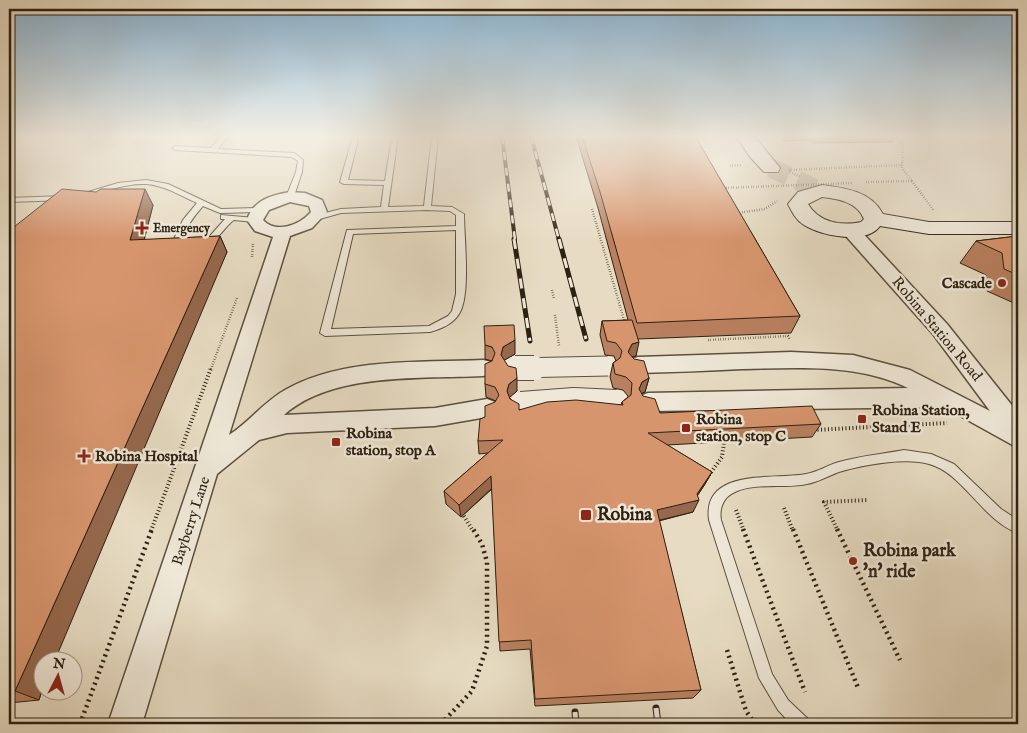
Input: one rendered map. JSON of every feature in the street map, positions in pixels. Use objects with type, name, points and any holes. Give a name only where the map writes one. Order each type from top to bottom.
[{"type":"street","points":[[871,212],[869,227],[851,231],[821,225],[805,216],[798,204],[802,197],[820,192],[835,192],[851,197],[871,212],[1018,228]]},
{"type":"street","points":[[290,197],[312,200],[317,212],[302,227],[283,232],[264,229],[251,217],[272,202],[290,197]]},
{"type":"street","name":"Robina Station Road","points":[[851,231],[940,330],[1018,430]]},
{"type":"street","name":"Bayberry Lane","points":[[125,724],[283,232]]},
{"type":"street","points":[[638,365],[791,360],[853,362],[902,376],[954,413]]},
{"type":"street","points":[[515,368],[608,366]]},
{"type":"street","points":[[207,469],[229,447],[250,433],[291,398],[328,382],[350,377],[483,368]]},
{"type":"street","points":[[648,402],[912,397],[1018,438]]},
{"type":"street","points":[[521,404],[574,400],[616,402]]},
{"type":"street","points":[[250,433],[287,424],[435,417],[487,408]]},
{"type":"lane","points":[[290,197],[299,170]]},
{"type":"lane","points":[[347,170],[344,182],[387,183]]},
{"type":"lane","points":[[384,209],[389,170]]},
{"type":"lane","points":[[427,208],[431,170]]},
{"type":"lane","points":[[9,200],[72,197],[118,185],[146,182],[165,186],[220,211],[251,217]]},
{"type":"lane","points":[[55,208],[72,197]]},
{"type":"lane","points":[[201,203],[186,220],[178,239],[182,243],[210,240],[215,237],[224,223],[231,219]]},
{"type":"lane","points":[[317,212],[427,208],[452,209],[460,214],[460,228],[459,304],[456,312],[445,323],[430,329],[325,333],[350,232],[460,228]]},
{"type":"lane","points":[[220,211],[220,216],[231,219],[251,217]]},
{"type":"lane","points":[[801,724],[778,697],[762,667],[715,520],[715,506],[725,491],[746,483],[807,479],[840,467],[895,456],[911,456],[931,459],[950,468],[997,513],[1018,527]]},
{"type":"path","points":[[904,170],[912,181],[932,220]]},
{"type":"path","points":[[720,188],[912,181]]},
{"type":"path","points":[[729,213],[762,210],[775,205],[779,195]]},
{"type":"path","points":[[592,209],[624,320],[620,325]]},
{"type":"path","points":[[249,266],[253,244],[248,234],[237,227],[251,217]]},
{"type":"path","points":[[552,290],[554,298]]},
{"type":"path","points":[[80,724],[239,293]]},
{"type":"path","points":[[555,315],[559,344]]},
{"type":"path","points":[[809,431],[954,413]]},
{"type":"path","points":[[701,481],[710,476],[722,457],[724,442]]},
{"type":"path","points":[[868,500],[824,502],[900,660]]},
{"type":"path","points":[[441,724],[472,691],[487,646],[487,562],[482,544],[459,508]]},
{"type":"path","points":[[784,508],[859,690]]},
{"type":"path","points":[[736,510],[804,692]]},
{"type":"path","points":[[727,650],[746,711],[754,724]]},
{"type":"building","points":[[593,170],[715,170],[800,316],[637,323]]},
{"type":"building","name":"Robina Hospital","points":[[62,189],[96,192],[101,189],[145,189],[130,240],[220,236],[15,691],[9,692],[9,231]]},
{"type":"building","points":[[1018,236],[1018,275],[1004,269],[1002,253],[976,241]]},
{"type":"building","points":[[632,320],[639,342],[632,344],[628,352],[634,359],[644,361],[649,378],[642,382],[639,389],[643,396],[655,399],[660,413],[812,406],[821,424],[648,433],[712,472],[697,494],[699,500],[657,510],[701,690],[535,699],[531,640],[499,642],[491,476],[459,505],[444,491],[503,440],[478,441],[480,419],[485,417],[485,406],[495,402],[499,395],[495,387],[485,384],[485,364],[492,361],[495,353],[492,347],[485,345],[484,326],[514,325],[515,340],[503,347],[501,355],[508,366],[516,368],[517,378],[509,384],[507,391],[510,399],[519,404],[519,410],[547,402],[576,400],[623,405],[622,402],[631,395],[632,383],[626,377],[615,374],[613,363],[620,358],[622,351],[616,343],[607,341],[602,321]]},
{"type":"tunnel","points":[[776,170],[820,191]]},
{"type":"railway","points":[[506,170],[515,240]]},
{"type":"railway","points":[[540,170],[559,240]]},
{"type":"railway","points":[[514,239],[530,341]]},
{"type":"railway","points":[[559,239],[586,339]]},
{"type":"railway","points":[[656,708],[658,724]]},
{"type":"railway","points":[[575,712],[576,724]]},
{"type":"place","name":"Emergency","points":[[142,228]]},
{"type":"place","name":"Cascade","points":[[1002,283]]},
{"type":"place","name":"Robina Station, Stand E","points":[[862,419]]},
{"type":"place","name":"Robina station, stop C","points":[[686,428]]},
{"type":"place","name":"Robina station, stop A","points":[[336,442]]},
{"type":"place","name":"Robina Hospital","points":[[84,456]]},
{"type":"place","name":"Robina","points":[[586,515]]},
{"type":"place","name":"Robina park 'n' ride","points":[[853,561]]}]
